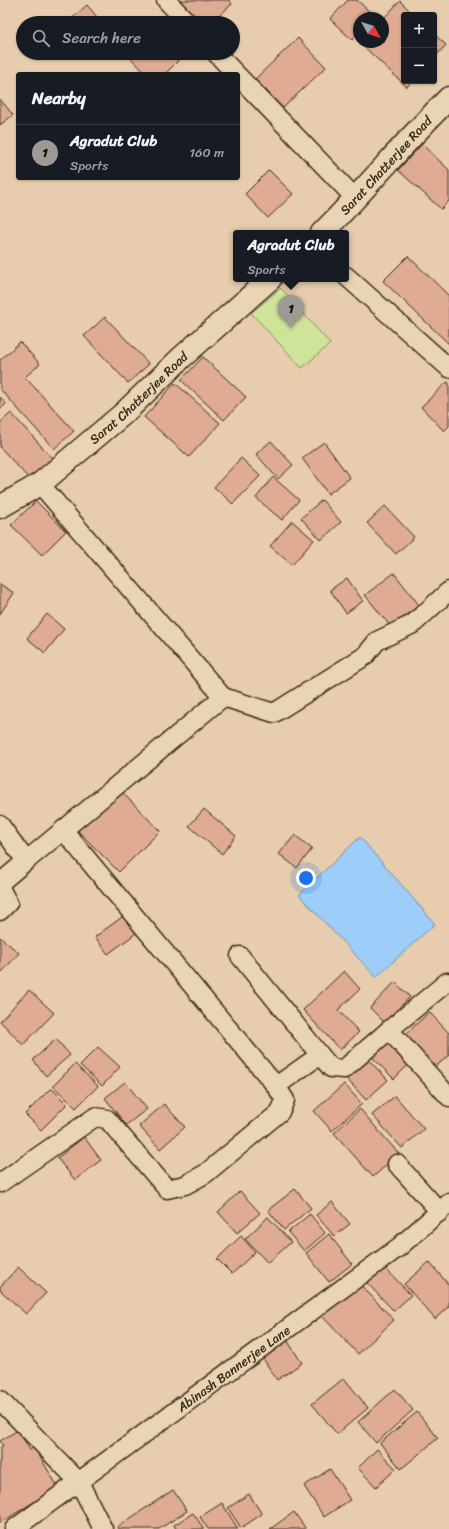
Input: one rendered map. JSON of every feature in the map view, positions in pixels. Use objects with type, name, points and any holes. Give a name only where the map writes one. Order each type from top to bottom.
[{"type":"street","points":[[166,0],[181,16]]},
{"type":"street","points":[[223,60],[234,72]]},
{"type":"street","points":[[240,78],[356,199]]},
{"type":"street","name":"Sarat Chatterjee Road","points":[[325,230],[356,199],[428,119],[449,98]]},
{"type":"street","points":[[349,279],[449,368]]},
{"type":"street","name":"Sarat Chatterjee Road","points":[[0,507],[40,484],[123,414],[181,358],[267,282]]},
{"type":"street","points":[[40,484],[223,697],[274,713],[365,656],[377,641],[413,624],[449,591]]},
{"type":"street","points":[[0,882],[223,697]]},
{"type":"street","points":[[0,825],[26,861]]},
{"type":"street","points":[[0,1183],[95,1117],[107,1119],[167,1189],[185,1185],[206,1174],[280,1112],[285,1100],[276,1086],[63,830]]},
{"type":"street","points":[[0,888],[8,903],[0,911]]},
{"type":"street","points":[[240,956],[331,1068],[344,1068],[448,982]]},
{"type":"street","points":[[389,1030],[449,1097]]},
{"type":"street","points":[[276,1086],[320,1055]]},
{"type":"street","points":[[397,1164],[445,1208]]},
{"type":"street","name":"Abinash Bannerjee Lane","points":[[14,1529],[399,1247],[445,1208]]},
{"type":"street","points":[[0,1400],[79,1482],[102,1529]]},
{"type":"green space","points":[[281,288],[330,344],[302,368],[251,313]]},
{"type":"water","points":[[360,837],[435,924],[376,977],[299,895]]},
{"type":"building","points":[[179,0],[229,0],[232,4],[219,16],[192,16]]},
{"type":"building","points":[[348,0],[357,0],[370,12],[353,12],[352,40],[330,19]]},
{"type":"building","points":[[400,1],[411,12],[401,12],[401,81],[365,48],[389,48],[389,13]]},
{"type":"building","points":[[87,5],[96,16],[75,16]]},
{"type":"building","points":[[437,37],[446,45],[437,55]]},
{"type":"building","points":[[298,38],[326,67],[283,108],[255,79]]},
{"type":"building","points":[[133,60],[178,61],[167,72],[144,72]]},
{"type":"building","points":[[0,99],[13,115],[0,125]]},
{"type":"building","points":[[422,144],[449,170],[449,201],[441,209],[398,170]]},
{"type":"building","points":[[269,170],[293,194],[268,218],[245,194]]},
{"type":"building","points":[[408,256],[449,296],[449,344],[383,281]]},
{"type":"building","points":[[105,317],[149,364],[128,383],[84,336]]},
{"type":"building","points":[[20,342],[40,364],[25,377],[74,431],[54,449],[0,389],[0,360]]},
{"type":"building","points":[[203,357],[246,397],[224,420],[181,380]]},
{"type":"building","points":[[447,382],[449,383],[449,426],[444,431],[421,407]]},
{"type":"building","points":[[175,383],[220,423],[189,457],[144,417]]},
{"type":"building","points":[[0,397],[6,404],[0,409]]},
{"type":"building","points":[[11,413],[54,460],[31,481],[0,447],[0,423]]},
{"type":"building","points":[[271,441],[293,465],[278,479],[256,454]]},
{"type":"building","points":[[324,442],[350,478],[328,494],[302,458]]},
{"type":"building","points":[[241,458],[260,476],[233,504],[214,487]]},
{"type":"building","points":[[273,477],[299,500],[282,520],[256,498]]},
{"type":"building","points":[[322,500],[341,522],[321,540],[301,518]]},
{"type":"building","points":[[36,501],[66,531],[42,555],[11,525]]},
{"type":"building","points":[[385,506],[414,537],[396,554],[367,523]]},
{"type":"building","points":[[292,521],[314,540],[292,565],[270,546]]},
{"type":"building","points":[[394,573],[419,605],[391,627],[365,595]]},
{"type":"building","points":[[347,578],[363,601],[346,613],[330,590]]},
{"type":"building","points":[[0,584],[14,593],[0,614]]},
{"type":"building","points":[[47,614],[64,629],[45,653],[27,638]]},
{"type":"building","points":[[119,789],[160,831],[119,872],[78,831]]},
{"type":"building","points":[[204,809],[236,836],[222,854],[189,826]]},
{"type":"building","points":[[295,835],[312,849],[297,868],[279,854]]},
{"type":"building","points":[[126,914],[139,931],[108,954],[95,937]]},
{"type":"building","points":[[0,937],[19,953],[2,972],[0,971]]},
{"type":"building","points":[[344,971],[360,989],[338,1010],[359,1032],[340,1050],[303,1010]]},
{"type":"building","points":[[395,982],[410,997],[384,1022],[370,1008]]},
{"type":"building","points":[[29,990],[54,1013],[23,1045],[0,1021]]},
{"type":"building","points":[[429,1012],[449,1033],[449,1055],[434,1068],[404,1036]]},
{"type":"building","points":[[56,1039],[70,1055],[46,1076],[33,1060]]},
{"type":"building","points":[[386,1040],[410,1063],[394,1079],[371,1056]]},
{"type":"building","points":[[98,1047],[120,1067],[102,1086],[80,1065]]},
{"type":"building","points":[[363,1054],[388,1080],[366,1100],[342,1074]]},
{"type":"building","points":[[75,1064],[98,1086],[76,1108],[53,1086]]},
{"type":"building","points":[[125,1082],[147,1109],[126,1125],[105,1098]]},
{"type":"building","points":[[344,1084],[362,1104],[332,1131],[314,1111]]},
{"type":"building","points":[[51,1088],[67,1104],[41,1130],[25,1114]]},
{"type":"building","points":[[395,1096],[424,1129],[402,1148],[372,1115]]},
{"type":"building","points":[[164,1104],[185,1127],[160,1149],[139,1126]]},
{"type":"building","points":[[360,1109],[399,1154],[373,1177],[334,1133]]},
{"type":"building","points":[[84,1137],[101,1160],[75,1180],[57,1158]]},
{"type":"building","points":[[295,1189],[311,1208],[284,1230],[268,1210]]},
{"type":"building","points":[[240,1191],[260,1213],[237,1233],[218,1212]]},
{"type":"building","points":[[332,1202],[350,1224],[334,1236],[316,1215]]},
{"type":"building","points":[[310,1214],[325,1233],[304,1251],[288,1232]]},
{"type":"building","points":[[268,1217],[291,1242],[268,1263],[245,1239]]},
{"type":"building","points":[[329,1234],[352,1264],[329,1282],[306,1253]]},
{"type":"building","points":[[241,1236],[255,1252],[232,1274],[217,1259]]},
{"type":"building","points":[[429,1262],[449,1285],[449,1306],[435,1319],[404,1284]]},
{"type":"building","points":[[18,1267],[46,1293],[26,1314],[0,1290],[0,1287]]},
{"type":"building","points":[[384,1267],[411,1295],[394,1311],[367,1283]]},
{"type":"building","points":[[357,1281],[394,1320],[358,1354],[321,1315]]},
{"type":"building","points":[[287,1340],[302,1363],[277,1380],[262,1357]]},
{"type":"building","points":[[344,1378],[368,1408],[337,1434],[312,1404]]},
{"type":"building","points":[[395,1389],[413,1410],[376,1443],[358,1422]]},
{"type":"building","points":[[417,1412],[438,1438],[401,1469],[380,1443]]},
{"type":"building","points":[[18,1430],[30,1450],[34,1447],[58,1487],[0,1523],[0,1448],[3,1446],[0,1441]]},
{"type":"building","points":[[377,1449],[396,1469],[376,1487],[358,1468]]},
{"type":"building","points":[[330,1469],[350,1500],[324,1517],[304,1486]]},
{"type":"building","points":[[173,1490],[187,1511],[159,1529],[118,1529],[117,1527]]},
{"type":"building","points":[[249,1494],[262,1514],[241,1528],[228,1508]]},
{"type":"building","points":[[222,1503],[238,1529],[208,1529],[200,1517]]},
{"type":"building","points":[[294,1512],[306,1529],[270,1529]]},
{"type":"building","points":[[193,1513],[204,1529],[176,1529],[174,1525]]},
{"type":"place","name":"Agradut Club","points":[[291,328]]}]
